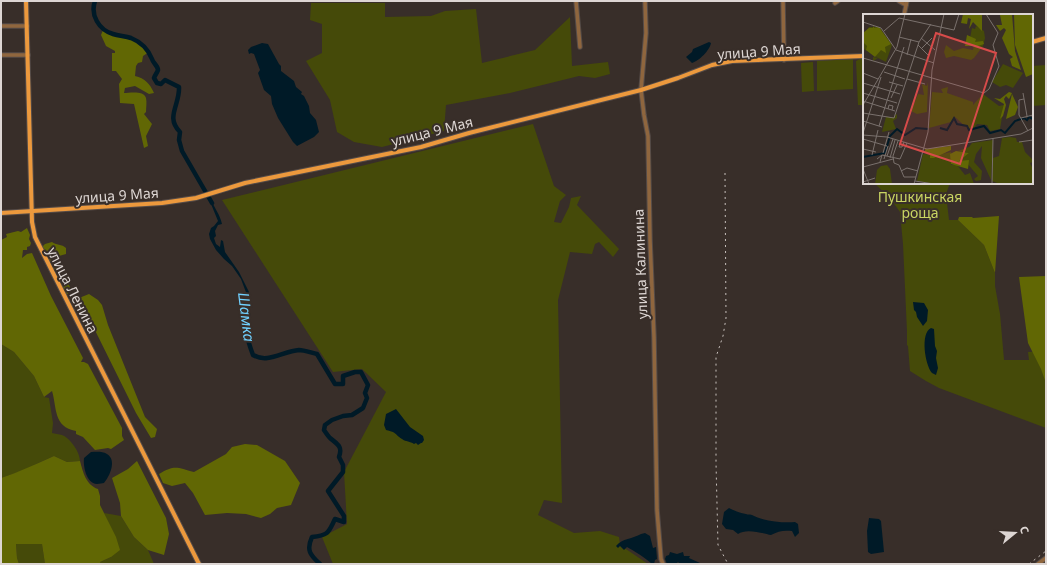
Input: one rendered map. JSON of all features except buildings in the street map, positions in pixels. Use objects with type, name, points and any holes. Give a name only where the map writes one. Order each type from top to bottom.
[{"type":"main road","name":"улица Ленина","points":[[26,1],[32,229],[38,245],[199,564]]},
{"type":"main road","points":[[1033,42],[1046,38]]},
{"type":"main road","name":"улица 9 Мая","points":[[1,213],[162,203],[205,196],[245,183],[421,146],[642,90],[718,63],[863,56]]},
{"type":"street","points":[[576,1],[580,47]]},
{"type":"street","name":"улица Калинина","points":[[645,1],[646,32],[642,90],[644,115],[648,136],[656,467],[658,527],[662,564]]},
{"type":"street","points":[[783,1],[784,60]]},
{"type":"street","points":[[899,1],[906,3],[904,14]]},
{"type":"street","points":[[1,26],[27,26]]},
{"type":"street","points":[[1,55],[28,55]]},
{"type":"street","points":[[1038,564],[1046,558]]},
{"type":"green space","points":[[311,3],[385,3],[385,17],[431,16],[445,11],[476,9],[482,63],[535,50],[570,17],[572,66],[608,62],[610,74],[595,78],[579,76],[510,93],[446,105],[444,131],[382,147],[354,142],[337,132],[330,100],[306,61],[322,53],[322,24],[310,20]]},
{"type":"green space","points":[[863,58],[863,105],[858,105],[856,61]]},
{"type":"green space","points":[[853,59],[853,89],[817,91],[817,61]]},
{"type":"green space","points":[[813,62],[814,91],[802,92],[801,63]]},
{"type":"green space","points":[[1046,65],[1046,105],[1033,106],[1033,66]]},
{"type":"green space","points":[[533,124],[554,186],[566,195],[560,201],[554,222],[561,223],[569,207],[571,198],[581,196],[577,205],[619,249],[613,257],[599,242],[595,244],[592,254],[570,252],[558,300],[562,503],[544,500],[538,515],[574,533],[600,531],[619,537],[620,545],[648,564],[333,564],[322,537],[347,524],[344,472],[386,392],[362,369],[333,372],[222,200]]},
{"type":"green space","name":"Пушкинская роща","points":[[875,184],[950,184],[946,194],[949,220],[958,220],[984,245],[995,273],[995,286],[1000,314],[1004,360],[1029,360],[1028,352],[1046,351],[1046,428],[939,388],[910,371],[907,345],[903,244],[900,212],[890,198]]},
{"type":"green space","points":[[1,344],[14,352],[34,376],[44,397],[49,398],[53,423],[52,433],[62,435],[71,442],[80,457],[80,461],[67,462],[54,456],[25,470],[1,478]]},
{"type":"green space","points":[[104,513],[121,516],[134,537],[148,550],[154,564],[101,564],[100,562],[111,557],[108,522]]},
{"type":"green space","points":[[16,544],[42,544],[45,564],[19,564]]},
{"type":"shaded area","points":[[103,30],[132,40],[149,52],[143,56],[142,62],[138,63],[136,66],[135,76],[142,78],[147,82],[154,93],[149,94],[135,86],[125,88],[124,93],[133,92],[145,95],[146,112],[144,114],[152,124],[146,136],[148,146],[144,148],[134,104],[120,103],[119,84],[122,79],[116,71],[112,71],[112,53],[115,53],[115,51],[106,46],[101,35]]},
{"type":"shaded area","points":[[999,216],[995,273],[984,245],[958,220],[959,217],[973,218]]},
{"type":"shaded area","points":[[27,228],[31,243],[30,246],[27,247],[27,250],[23,250],[22,258],[27,254],[32,253],[51,296],[83,358],[81,362],[88,364],[122,428],[122,436],[124,440],[111,449],[95,450],[83,437],[76,434],[76,431],[63,425],[57,416],[52,391],[44,397],[34,376],[14,352],[1,344],[1,240],[7,237],[6,234],[18,231],[21,232]]},
{"type":"shaded area","points":[[52,242],[66,248],[66,254],[59,256],[59,260],[57,262],[72,291],[67,294],[42,247],[45,244]]},
{"type":"shaded area","points":[[1046,276],[1046,383],[1028,343],[1019,277]]},
{"type":"shaded area","points":[[89,294],[98,300],[102,305],[108,325],[145,417],[157,429],[155,437],[151,438],[136,413],[79,298]]},
{"type":"shaded area","points":[[245,444],[257,445],[285,461],[300,483],[291,505],[277,508],[270,514],[261,518],[246,514],[227,513],[205,515],[193,493],[185,483],[172,486],[163,483],[159,474],[173,468],[180,468],[194,472],[226,454],[232,447]]},
{"type":"shaded area","points":[[54,456],[67,462],[80,461],[88,481],[98,489],[100,505],[116,537],[120,550],[111,557],[100,562],[101,564],[45,564],[42,544],[16,544],[19,564],[1,564],[1,478],[21,471]]},
{"type":"shaded area","points":[[137,461],[166,518],[169,534],[164,555],[148,550],[134,537],[121,516],[120,503],[112,478],[128,469]]},
{"type":"water","points":[[709,42],[711,43],[709,49],[698,60],[692,63],[686,57],[692,52],[693,49]]},
{"type":"water","points":[[262,43],[268,44],[281,66],[281,71],[294,81],[296,87],[302,92],[301,94],[304,96],[309,106],[310,113],[316,120],[319,132],[314,137],[297,146],[278,118],[272,104],[271,96],[264,90],[258,73],[260,70],[254,54],[249,54],[248,50],[251,47]]},
{"type":"water","points":[[209,199],[211,199],[222,224],[218,225],[215,231],[216,236],[214,238],[216,244],[220,247],[221,240],[223,241],[225,252],[239,272],[249,292],[250,302],[248,319],[246,316],[247,295],[241,279],[232,266],[216,250],[210,239],[209,234],[211,228],[218,221]]},
{"type":"water","points":[[913,302],[924,303],[928,310],[927,321],[923,326],[914,310]]},
{"type":"water","points":[[931,328],[934,329],[935,346],[937,351],[936,358],[938,368],[936,375],[929,369],[925,349],[926,336]]},
{"type":"water","points":[[396,409],[410,427],[423,436],[424,440],[422,443],[418,445],[416,443],[414,444],[386,430],[384,425],[386,414]]},
{"type":"water","points":[[91,452],[105,453],[112,460],[112,468],[104,483],[93,483],[86,474],[84,458]]},
{"type":"water","points":[[729,508],[767,520],[795,522],[798,524],[799,533],[795,537],[792,531],[784,531],[771,535],[750,531],[741,532],[738,534],[733,530],[726,529],[722,524],[724,512]]},
{"type":"water","points":[[869,518],[879,519],[881,521],[884,552],[871,554],[868,552],[867,531]]},
{"type":"water","points":[[645,533],[650,536],[653,548],[656,547],[657,559],[655,560],[654,564],[627,547],[624,550],[620,546],[618,548],[616,546],[621,541]]},
{"type":"water","points":[[670,552],[677,554],[683,552],[684,556],[690,556],[689,558],[700,564],[680,564],[678,562],[676,564],[667,564],[665,559]]},
{"type":"waterway","name":"Шамка","points":[[95,1],[95,17],[100,25],[108,32],[131,38],[144,46],[158,69],[154,78],[157,83],[161,84],[165,80],[179,87],[179,93],[173,116],[176,126],[180,132],[179,140],[182,151],[212,203]]},
{"type":"waterway","name":"Шамка","points":[[248,314],[247,335],[253,355],[270,358],[299,350],[317,354],[335,384],[343,384],[343,376],[355,372],[361,372],[368,385],[365,393],[367,398],[363,408],[352,415],[343,416],[332,420],[325,425],[324,430],[340,448],[339,457],[343,465],[343,472],[328,491],[344,516],[344,522],[335,519],[325,534],[312,537],[309,549],[311,555],[320,564]]},
{"type":"railway","points":[[725,173],[726,318],[723,336],[716,357],[716,463],[718,545],[728,564]]},
{"type":"railway","points":[[1029,564],[1046,551]]}]
